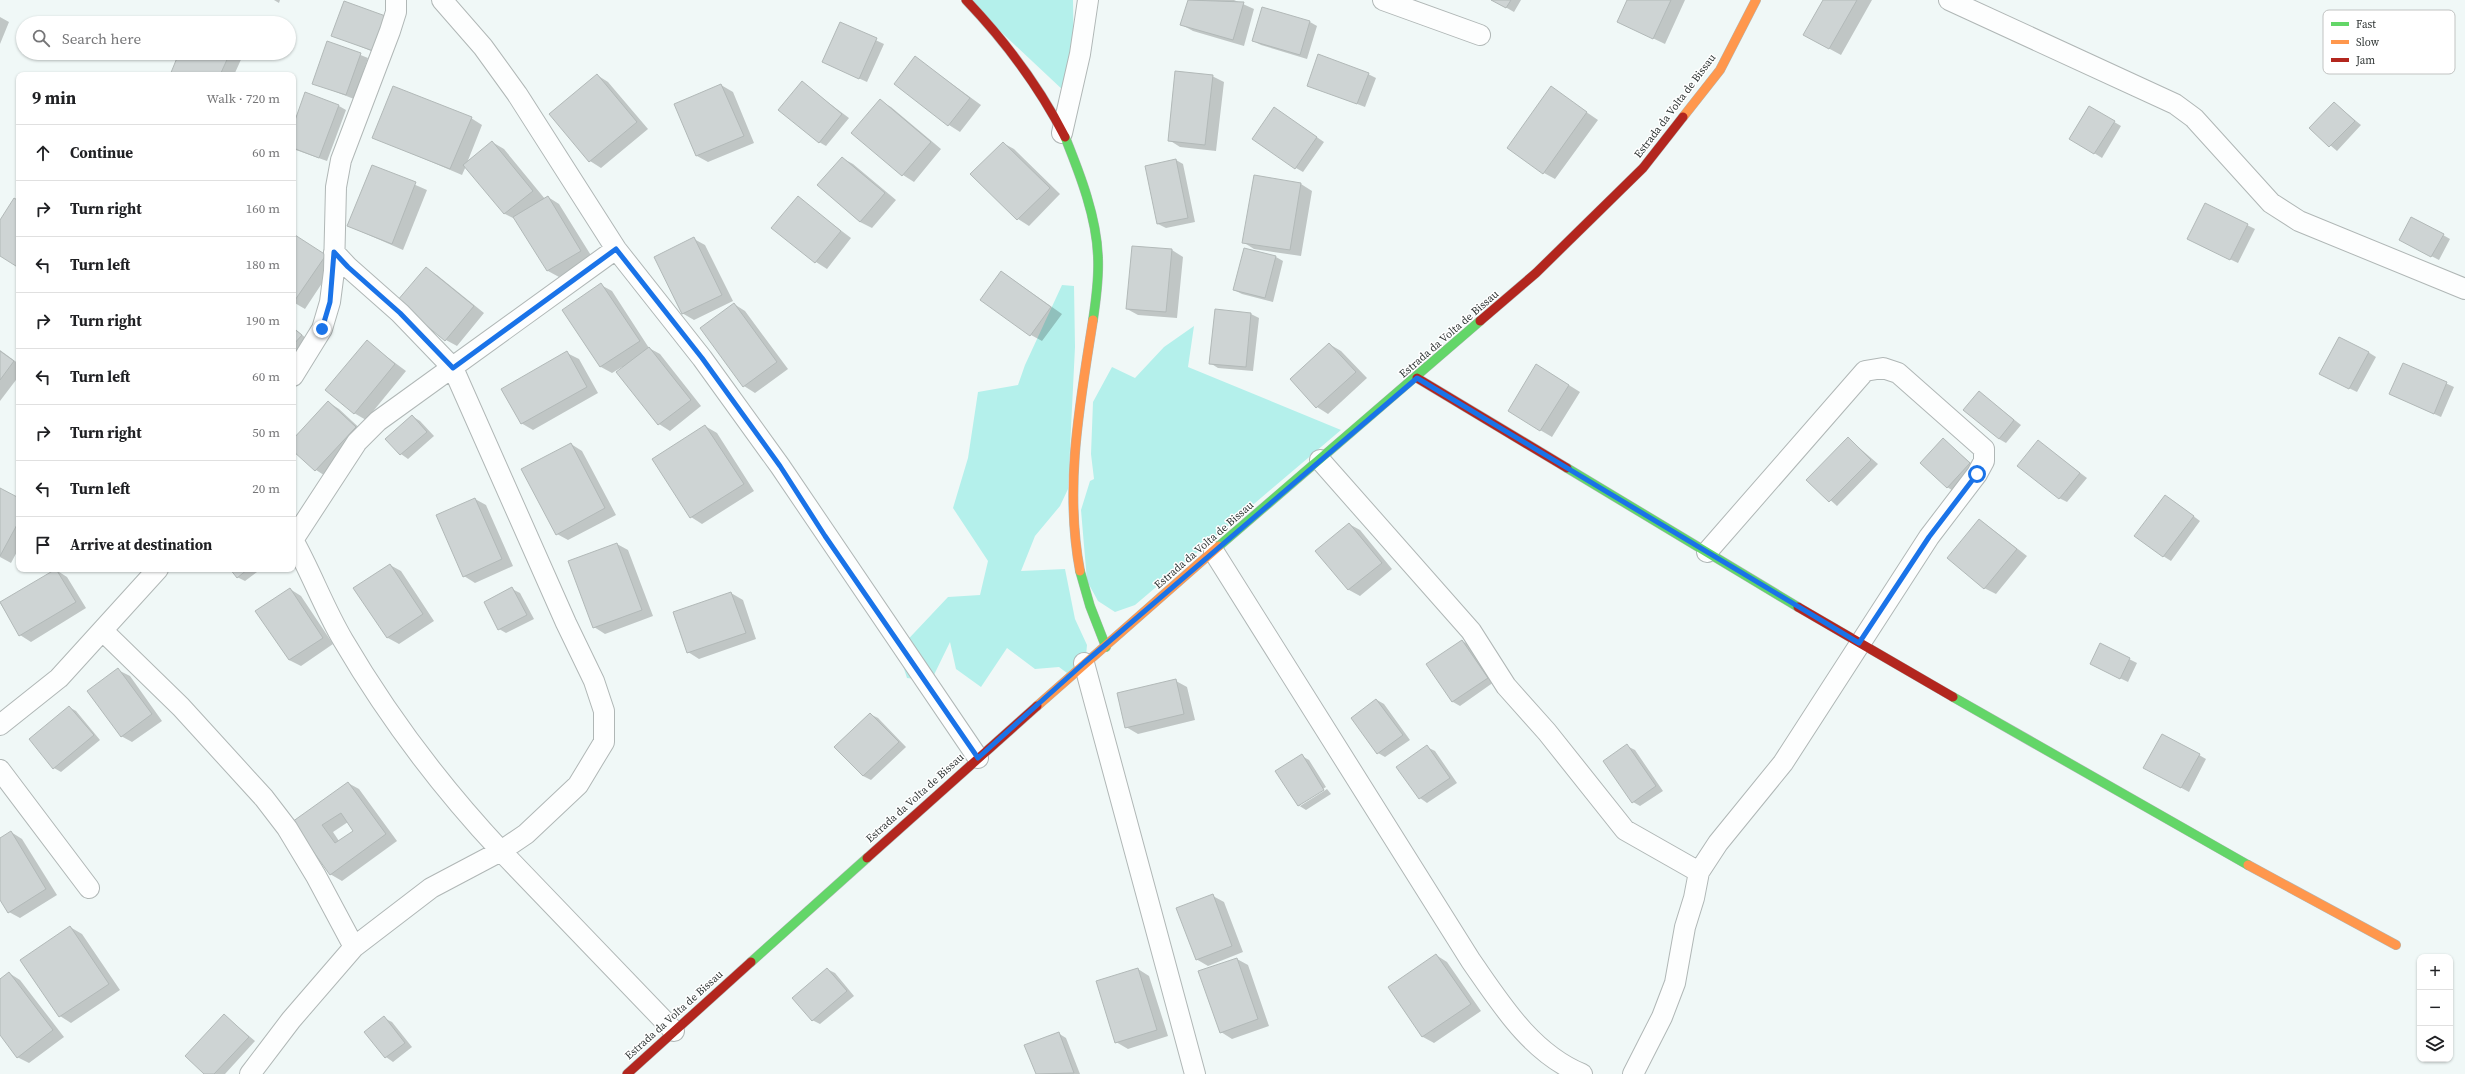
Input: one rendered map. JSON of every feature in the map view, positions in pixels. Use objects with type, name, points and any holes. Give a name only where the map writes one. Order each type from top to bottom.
[{"type":"street","points":[[296,371],[322,329],[330,302],[334,252],[336,187],[341,160],[390,31],[396,12],[396,0]]},
{"type":"street","points":[[442,0],[483,47],[517,94],[616,249],[702,358],[780,466],[825,536],[978,758]]},
{"type":"street","points":[[966,0],[993,27],[1020,62],[1062,133],[1091,210],[1098,262],[1094,317],[1077,422],[1075,486],[1079,565],[1088,600],[1106,647]]},
{"type":"street","points":[[1062,133],[1080,54],[1088,0]]},
{"type":"street","points":[[1383,0],[1480,35]]},
{"type":"street","name":"Estrada da Volta de Bissau","points":[[627,1074],[1084,663],[1106,647],[1536,273],[1644,168],[1720,70],[1756,0]]},
{"type":"street","points":[[1949,0],[2175,104],[2194,118],[2271,203],[2299,221],[2465,289]]},
{"type":"street","points":[[296,535],[357,442],[378,421],[616,249]]},
{"type":"street","points":[[250,1074],[291,1020],[354,947],[431,888],[502,851],[526,834],[578,784],[604,742],[604,711],[594,681],[566,623],[453,368],[400,313],[348,267],[334,252]]},
{"type":"street","points":[[1633,1074],[1662,1017],[1675,983],[1685,927],[1699,872],[1718,843],[1783,763],[1859,643],[1929,537],[1977,474],[1984,461],[1984,449],[1898,373],[1883,368],[1865,371],[1707,552]]},
{"type":"street","points":[[1417,378],[1859,643],[2228,854],[2396,945]]},
{"type":"street","points":[[1320,460],[1471,631],[1506,686],[1546,732],[1625,830],[1699,872]]},
{"type":"street","points":[[296,546],[342,639],[386,706],[431,768],[502,851],[674,1031]]},
{"type":"street","points":[[1214,552],[1467,954],[1507,1014],[1531,1040],[1554,1059],[1582,1074]]},
{"type":"street","points":[[0,725],[59,678],[155,572]]},
{"type":"street","points":[[103,631],[181,706],[264,798],[287,828],[354,947]]},
{"type":"street","points":[[1084,663],[1195,1074]]},
{"type":"street","points":[[0,770],[89,888]]},
{"type":"shaded area","points":[[967,0],[1073,0],[1074,62],[1065,92]]},
{"type":"shaded area","points":[[1062,285],[1074,286],[1075,347],[1068,489],[1060,506],[1035,536],[1021,571],[1065,569],[1075,619],[1087,645],[1086,656],[1067,673],[1059,667],[1035,669],[1007,648],[981,687],[956,669],[950,642],[931,681],[907,678],[898,650],[948,597],[980,595],[988,561],[953,508],[968,458],[978,392],[1018,385],[1025,365]]},
{"type":"shaded area","points":[[1194,326],[1188,367],[1341,430],[1135,605],[1115,612],[1098,601],[1087,581],[1081,510],[1090,481],[1094,479],[1091,454],[1093,402],[1112,367],[1135,378],[1164,347]]},
{"type":"building","points":[[1188,0],[1244,2],[1233,40],[1180,25]]},
{"type":"building","points":[[1491,0],[1511,0],[1506,8]]},
{"type":"building","points":[[1627,0],[1671,0],[1653,39],[1617,22]]},
{"type":"building","points":[[1823,0],[1857,0],[1829,49],[1803,35]]},
{"type":"building","points":[[344,1],[391,18],[379,53],[331,36]]},
{"type":"building","points":[[1262,7],[1310,21],[1300,55],[1252,41]]},
{"type":"building","points":[[840,22],[877,38],[859,79],[822,62]]},
{"type":"building","points":[[327,41],[361,53],[346,95],[312,84]]},
{"type":"building","points":[[1318,54],[1369,73],[1357,104],[1307,86]]},
{"type":"building","points":[[915,56],[970,98],[948,126],[894,84]]},
{"type":"building","points":[[176,60],[227,60],[221,72],[171,72]]},
{"type":"building","points":[[1175,71],[1213,75],[1205,145],[1168,141]]},
{"type":"building","points":[[597,74],[637,122],[589,162],[549,114]]},
{"type":"building","points":[[802,81],[842,114],[819,143],[778,110]]},
{"type":"building","points":[[721,84],[744,136],[696,156],[674,104]]},
{"type":"building","points":[[393,86],[472,117],[450,169],[372,138]]},
{"type":"building","points":[[1551,86],[1587,112],[1543,174],[1507,148]]},
{"type":"building","points":[[305,92],[339,105],[319,158],[296,149],[296,118]]},
{"type":"building","points":[[880,99],[931,142],[902,176],[851,133]]},
{"type":"building","points":[[2334,102],[2355,121],[2329,147],[2309,128]]},
{"type":"building","points":[[2089,106],[2115,121],[2094,154],[2069,139]]},
{"type":"building","points":[[1274,107],[1317,137],[1295,169],[1252,139]]},
{"type":"building","points":[[492,141],[533,191],[504,214],[463,165]]},
{"type":"building","points":[[1003,142],[1050,188],[1017,220],[970,174]]},
{"type":"building","points":[[842,157],[885,193],[860,222],[817,185]]},
{"type":"building","points":[[1176,159],[1188,218],[1157,224],[1145,166]]},
{"type":"building","points":[[372,165],[416,182],[392,244],[347,226]]},
{"type":"building","points":[[1254,175],[1301,183],[1290,250],[1242,243]]},
{"type":"building","points":[[548,196],[581,251],[547,271],[513,217]]},
{"type":"building","points":[[798,196],[841,231],[815,263],[771,228]]},
{"type":"building","points":[[14,198],[16,199],[16,266],[0,256],[0,220]]},
{"type":"building","points":[[2205,203],[2248,224],[2230,260],[2187,239]]},
{"type":"building","points":[[2411,217],[2444,234],[2431,257],[2399,240]]},
{"type":"building","points":[[296,236],[326,255],[296,299]]},
{"type":"building","points":[[694,237],[722,295],[682,314],[654,257]]},
{"type":"building","points":[[1132,246],[1172,249],[1166,312],[1126,309]]},
{"type":"building","points":[[1244,248],[1276,256],[1265,298],[1233,290]]},
{"type":"building","points":[[426,267],[474,306],[445,341],[397,301]]},
{"type":"building","points":[[1001,271],[1051,307],[1030,336],[980,300]]},
{"type":"building","points":[[601,283],[640,341],[600,367],[562,310]]},
{"type":"building","points":[[734,303],[777,362],[743,387],[700,328]]},
{"type":"building","points":[[1215,309],[1251,313],[1246,367],[1209,364]]},
{"type":"building","points":[[296,330],[302,335],[296,342]]},
{"type":"building","points":[[2339,337],[2369,352],[2349,389],[2319,374]]},
{"type":"building","points":[[367,340],[395,364],[354,414],[325,390]]},
{"type":"building","points":[[1329,343],[1356,372],[1316,408],[1290,379]]},
{"type":"building","points":[[649,347],[691,400],[658,425],[616,372]]},
{"type":"building","points":[[0,351],[14,361],[0,380]]},
{"type":"building","points":[[567,351],[587,387],[521,424],[501,389]]},
{"type":"building","points":[[2403,363],[2447,382],[2434,414],[2389,394]]},
{"type":"building","points":[[1536,364],[1569,385],[1540,431],[1508,411]]},
{"type":"building","points":[[1979,391],[2014,420],[1999,439],[1963,410]]},
{"type":"building","points":[[328,401],[356,427],[315,471],[296,454],[296,436]]},
{"type":"building","points":[[412,415],[427,432],[400,455],[385,439]]},
{"type":"building","points":[[705,425],[744,484],[690,518],[652,459]]},
{"type":"building","points":[[1848,437],[1871,460],[1829,502],[1806,480]]},
{"type":"building","points":[[1943,438],[1970,463],[1947,488],[1920,463]]},
{"type":"building","points":[[2038,440],[2080,473],[2059,499],[2017,466]]},
{"type":"building","points":[[571,443],[605,508],[556,535],[521,469]]},
{"type":"building","points":[[0,488],[16,496],[16,527],[0,556]]},
{"type":"building","points":[[2165,495],[2194,516],[2163,557],[2134,536]]},
{"type":"building","points":[[475,498],[502,559],[463,577],[436,515]]},
{"type":"building","points":[[1979,519],[2017,549],[1984,589],[1947,558]]},
{"type":"building","points":[[1349,523],[1382,563],[1348,590],[1315,551]]},
{"type":"building","points":[[617,543],[642,610],[593,628],[568,561]]},
{"type":"building","points":[[390,564],[423,614],[387,638],[353,588]]},
{"type":"building","points":[[51,572],[58,572],[76,602],[19,636],[0,602]]},
{"type":"building","points":[[232,572],[244,572],[237,578]]},
{"type":"building","points":[[512,587],[527,615],[498,630],[484,602]]},
{"type":"building","points":[[290,588],[323,638],[289,660],[255,611]]},
{"type":"building","points":[[731,592],[746,633],[687,653],[673,612]]},
{"type":"building","points":[[1462,640],[1488,678],[1452,702],[1426,664]]},
{"type":"building","points":[[2100,643],[2130,658],[2120,679],[2090,664]]},
{"type":"building","points":[[118,668],[152,714],[121,737],[87,691]]},
{"type":"building","points":[[1176,679],[1184,714],[1125,728],[1117,693]]},
{"type":"building","points":[[1376,699],[1403,735],[1377,754],[1351,718]]},
{"type":"building","points":[[69,706],[94,735],[53,769],[29,739]]},
{"type":"building","points":[[870,713],[899,742],[863,776],[834,747]]},
{"type":"building","points":[[2162,734],[2200,754],[2181,788],[2143,768]]},
{"type":"building","points":[[1627,744],[1656,786],[1632,803],[1603,761]]},
{"type":"building","points":[[1427,745],[1450,778],[1419,799],[1396,767]]},
{"type":"building","points":[[1302,754],[1324,790],[1298,806],[1275,771]]},
{"type":"building","points":[[348,782],[386,834],[330,875],[292,822]],"holes":[[[341,813],[353,831],[335,843],[322,825]]]},
{"type":"building","points":[[11,831],[46,889],[8,913],[0,900],[0,838]]},
{"type":"building","points":[[1213,894],[1232,946],[1196,960],[1176,908]]},
{"type":"building","points":[[70,926],[109,984],[59,1017],[20,960]]},
{"type":"building","points":[[1436,954],[1471,1004],[1422,1037],[1388,987]]},
{"type":"building","points":[[1237,958],[1258,1019],[1220,1033],[1198,971]]},
{"type":"building","points":[[827,968],[847,991],[812,1021],[792,998]]},
{"type":"building","points":[[1138,968],[1157,1030],[1115,1043],[1096,981]]},
{"type":"building","points":[[9,972],[53,1030],[17,1058],[0,1035],[0,979]]},
{"type":"building","points":[[224,1014],[249,1037],[214,1074],[204,1074],[185,1056]]},
{"type":"building","points":[[384,1016],[405,1043],[385,1058],[364,1032]]},
{"type":"building","points":[[1059,1032],[1074,1073],[1036,1074],[1024,1045]]},
{"type":"traffic: fast","points":[[1065,137],[1087,196],[1095,227],[1098,274],[1093,320]]},
{"type":"traffic: fast","points":[[1219,546],[1480,321]]},
{"type":"traffic: fast","points":[[1567,468],[1798,607]]},
{"type":"traffic: fast","points":[[1080,571],[1090,606],[1106,647]]},
{"type":"traffic: fast","points":[[1953,697],[2248,865]]},
{"type":"traffic: fast","points":[[751,962],[867,858]]},
{"type":"traffic: slow","points":[[1683,117],[1720,70],[1756,0]]},
{"type":"traffic: slow","points":[[1080,571],[1075,540],[1073,508],[1074,477],[1079,414],[1093,320]]},
{"type":"traffic: slow","points":[[1037,706],[1219,546]]},
{"type":"traffic: slow","points":[[2248,865],[2396,945]]},
{"type":"traffic: jam","points":[[966,0],[995,32],[1021,65],[1033,82],[1065,137]]},
{"type":"traffic: jam","points":[[1480,321],[1536,273],[1643,168],[1683,117]]},
{"type":"traffic: jam","points":[[1417,378],[1567,468]]},
{"type":"traffic: jam","points":[[1798,607],[1953,697]]},
{"type":"traffic: jam","points":[[867,858],[1037,706]]},
{"type":"traffic: jam","points":[[627,1074],[751,962]]},
{"type":"route","points":[[322,329],[330,302],[334,271],[334,252],[348,267],[400,313],[453,368],[539,307],[616,249],[702,358],[780,466],[825,536],[870,599],[978,758],[1084,663],[1106,647],[1417,378],[1859,643],[1929,537],[1977,474]]}]
